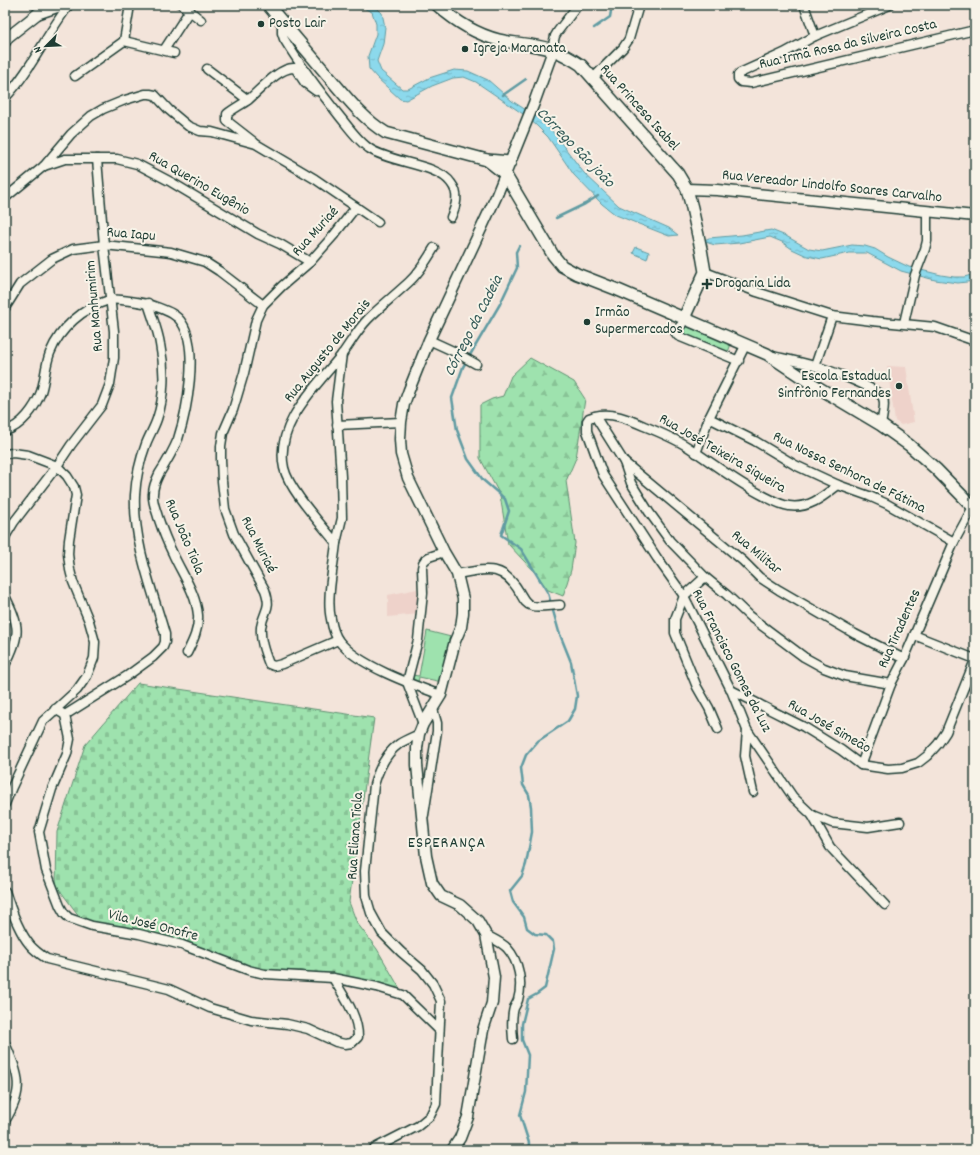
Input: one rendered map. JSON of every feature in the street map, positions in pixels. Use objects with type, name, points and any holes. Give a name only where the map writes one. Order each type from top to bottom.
[{"type":"main road","points":[[268,5],[341,90],[372,123],[386,133],[487,160],[510,162]]},
{"type":"main road","name":"Rua Princesa Isabel","points":[[437,5],[460,23],[486,36],[571,58],[581,65],[678,174],[687,189],[696,224],[705,272]]},
{"type":"main road","points":[[487,160],[505,174],[553,255],[562,266],[577,274],[746,344],[766,354],[809,382],[881,425],[909,445],[936,469],[974,508]]},
{"type":"main road","points":[[684,318],[705,272]]},
{"type":"street","points":[[5,42],[46,5]]},
{"type":"street","points":[[36,15],[66,5]]},
{"type":"street","points":[[5,98],[19,83],[69,5]]},
{"type":"street","points":[[75,76],[124,41],[130,5]]},
{"type":"street","points":[[182,5],[201,20]]},
{"type":"street","points":[[452,1150],[460,1138],[468,1117],[484,1030],[492,1003],[494,977],[486,935],[478,921],[460,905],[441,896],[432,883],[426,856],[417,765],[417,748],[421,729],[441,695],[455,641],[461,627],[463,599],[457,574],[444,552],[408,478],[401,454],[401,422],[404,404],[409,390],[430,340],[478,238],[534,103],[552,53],[555,36],[578,5]]},
{"type":"street","points":[[593,78],[623,48],[629,39],[639,5]]},
{"type":"street","points":[[804,5],[815,36],[890,5]]},
{"type":"street","points":[[164,50],[190,10]]},
{"type":"street","points":[[282,22],[282,33],[284,38],[324,97],[348,127],[369,148],[378,154],[444,176],[451,183],[456,194],[456,204],[451,217]]},
{"type":"street","name":"Rua Irmã Rosa da Silveira Costa","points":[[815,36],[784,53],[742,72],[738,75],[739,81],[751,82],[975,30]]},
{"type":"street","points":[[124,41],[174,53]]},
{"type":"street","points":[[256,144],[226,119],[227,114],[248,100],[274,76],[290,68],[295,68],[305,83],[324,97]]},
{"type":"street","points":[[207,69],[248,100]]},
{"type":"street","name":"Rua Muriaé","points":[[5,198],[44,166],[71,134],[91,116],[103,109],[125,100],[145,94],[155,95],[169,110],[188,126],[200,131],[212,132],[256,144],[315,179],[356,207],[310,262],[263,305],[256,320],[244,373],[233,410],[223,432],[221,446],[225,509],[234,534],[265,590],[268,600],[269,605],[262,625],[261,636],[268,664],[274,666],[282,664],[338,640]]},
{"type":"street","name":"Rua Querino Eugênio","points":[[44,166],[65,159],[117,159],[136,164],[152,171],[258,234],[280,244],[310,262]]},
{"type":"street","name":"Rua Manhumirim","points":[[5,537],[14,522],[102,405],[110,384],[114,358],[114,331],[104,245],[97,159]]},
{"type":"street","name":"Rua Vereador Lindolfo Soares Carvalho","points":[[687,189],[717,190],[975,216]]},
{"type":"street","points":[[356,207],[378,222]]},
{"type":"street","points":[[904,323],[917,272],[927,241],[927,211]]},
{"type":"street","name":"Rua Iapu","points":[[5,308],[20,284],[52,259],[74,249],[104,245],[172,252],[205,262],[263,305]]},
{"type":"street","name":"Rua Augusto de Morais","points":[[336,543],[296,492],[285,470],[282,455],[286,435],[293,417],[305,398],[342,354],[366,320],[409,282],[423,265],[434,248]]},
{"type":"street","points":[[705,272],[757,292],[832,316],[935,327],[975,341]]},
{"type":"street","points":[[5,431],[16,426],[29,414],[41,392],[50,354],[66,327],[81,313],[110,300]]},
{"type":"street","name":"Rua João Tiola","points":[[110,300],[148,303],[172,313],[182,322],[188,335],[190,353],[188,401],[177,440],[155,481],[152,492],[153,502],[160,524],[172,553],[191,588],[196,603],[198,617],[196,636],[187,653]]},
{"type":"street","points":[[55,709],[65,715],[148,661],[163,647],[165,642],[165,634],[142,555],[136,527],[135,508],[135,493],[139,468],[145,446],[157,419],[162,394],[163,371],[160,344],[148,303]]},
{"type":"street","points":[[815,366],[832,316]]},
{"type":"street","points":[[684,318],[682,324],[675,332],[678,336],[739,361]]},
{"type":"street","points":[[430,340],[454,351],[473,363]]},
{"type":"street","points":[[696,453],[709,418],[739,361],[746,344]]},
{"type":"street","points":[[342,354],[336,401],[342,518],[336,543],[330,594],[330,618],[338,640],[358,658],[407,682],[441,695]]},
{"type":"street","points":[[766,354],[815,366],[878,392],[882,396],[884,402],[881,425]]},
{"type":"street","name":"Rua José Teixeira Siqueira","points":[[595,416],[611,414],[631,420],[670,436],[742,484],[779,504],[790,506],[810,503],[823,497],[838,485]]},
{"type":"street","points":[[595,416],[624,462],[631,483],[649,512],[670,541],[706,577],[727,594],[750,616],[804,658],[845,676],[891,684]]},
{"type":"street","name":"Rua Francisco Gomes da Luz","points":[[595,416],[589,418],[587,421],[587,431],[603,475],[657,558],[684,596],[731,690],[747,730],[793,797],[812,815],[832,823],[868,827],[900,822]]},
{"type":"street","name":"Rua Nossa Senhora de Fátima","points":[[709,418],[755,441],[795,465],[838,485],[887,504],[954,542]]},
{"type":"street","points":[[337,425],[401,422]]},
{"type":"street","points":[[5,454],[13,453],[28,455],[57,466],[67,476],[74,487],[76,495],[68,554],[72,582],[89,621],[95,642],[94,658],[88,676],[77,690],[43,721],[5,804]]},
{"type":"street","name":"Rua Militar","points":[[624,462],[743,561],[759,577],[855,634],[904,659]]},
{"type":"street","name":"Rua Tiradentes","points":[[861,765],[891,684],[904,659],[954,542],[974,508]]},
{"type":"street","points":[[421,729],[407,682],[418,640],[420,626],[423,563],[429,557],[444,552]]},
{"type":"street","points":[[457,574],[485,569],[494,570],[506,575],[528,604],[536,607],[558,605]]},
{"type":"street","points":[[706,577],[684,596],[675,619],[675,632],[697,687],[709,708],[718,729]]},
{"type":"street","points":[[5,596],[17,624],[16,635],[5,666]]},
{"type":"street","points":[[914,635],[975,659]]},
{"type":"street","name":"Rua José Simeão","points":[[731,690],[804,727],[841,750],[861,765],[888,769],[902,768],[918,763],[938,744],[946,732],[975,659]]},
{"type":"street","points":[[423,820],[431,778],[437,731],[437,723],[433,709]]},
{"type":"street","name":"Vila José Onofre","points":[[65,715],[70,739],[67,754],[52,789],[39,832],[46,870],[60,906],[69,918],[92,926],[139,934],[182,945],[248,970],[260,973],[333,978],[356,982],[403,995],[438,1030]]},
{"type":"street","name":"Rua Eliana Tiola","points":[[373,1150],[418,1126],[430,1116],[436,1104],[438,1030],[441,1001],[433,984],[422,970],[382,933],[371,913],[366,890],[365,871],[374,785],[376,779],[385,761],[397,745],[421,729]]},
{"type":"street","points":[[747,730],[745,756],[753,792]]},
{"type":"street","points":[[812,815],[830,847],[885,905]]},
{"type":"street","points":[[5,891],[9,904],[30,945],[37,953],[47,959],[169,989],[210,1008],[251,1020],[287,1024],[308,1029],[336,1042],[352,1044],[358,1037],[358,1027],[353,1012],[333,978]]},
{"type":"street","points":[[486,935],[500,942],[507,949],[515,962],[520,980],[518,999],[514,1009],[512,1028],[513,1039]]},
{"type":"street","points":[[5,1043],[18,1078],[16,1100],[5,1121]]},
{"type":"shaded area","name":"Escola Estadual Sinfrônio Fernandes","points":[[887,366],[906,367],[914,422],[901,425],[895,421]]},
{"type":"shaded area","points":[[417,589],[419,614],[388,617],[388,595]]},
{"type":"green space","points":[[687,323],[732,341],[727,355],[682,337]]},
{"type":"green space","points":[[530,358],[574,382],[585,399],[576,458],[566,481],[575,543],[571,570],[563,596],[548,590],[538,576],[508,544],[500,495],[480,458],[480,405],[492,399],[503,396],[511,376]]},
{"type":"green space","points":[[427,631],[451,637],[442,682],[419,677],[418,684],[411,682],[412,675],[419,676]]},
{"type":"green space","points":[[138,683],[374,718],[349,902],[357,923],[377,949],[403,994],[363,982],[301,971],[254,970],[161,934],[82,920],[56,885],[57,832],[85,745]]},
{"type":"water","points":[[357,5],[374,5],[382,13],[385,27],[383,44],[377,61],[381,71],[402,89],[408,89],[429,78],[454,70],[468,71],[488,80],[512,101],[537,117],[549,127],[584,173],[619,206],[669,228],[678,235],[669,236],[616,215],[602,204],[574,175],[548,137],[537,126],[526,116],[476,82],[464,77],[453,78],[432,86],[406,100],[400,99],[369,69],[368,56],[376,34],[376,24],[372,12]]},
{"type":"water","points":[[771,230],[786,236],[809,249],[822,251],[852,245],[865,246],[875,249],[909,267],[954,277],[964,277],[975,274],[975,281],[958,283],[935,280],[901,271],[867,253],[849,253],[822,259],[807,256],[770,237],[739,243],[715,245],[702,241],[709,238],[742,235]]},
{"type":"water","points":[[636,247],[649,252],[647,259],[633,253]]},
{"type":"waterway","points":[[594,28],[610,17],[612,5]]},
{"type":"waterway","points":[[503,95],[526,79]]},
{"type":"waterway","name":"Córrego da Cadeia","points":[[556,218],[598,196]]},
{"type":"waterway","name":"Córrego da Cadeia","points":[[519,246],[516,252],[517,268],[500,304],[463,367],[452,398],[457,430],[468,459],[483,480],[505,499],[509,511],[501,535],[521,549],[548,593],[559,632],[571,662],[577,696],[575,709],[568,721],[538,741],[526,755],[521,768],[523,785],[529,795],[532,832],[526,864],[522,876],[510,891],[513,902],[524,917],[527,928],[535,934],[546,935],[553,942],[554,949],[545,988],[528,999],[522,1024],[522,1040],[528,1055],[526,1092],[520,1115],[529,1143],[528,1150]]},
{"type":"place","name":"Posto Lair","points":[[261,24]]},
{"type":"place","name":"Igreja Maranata","points":[[465,49]]},
{"type":"place","name":"Drogaria Lida","points":[[707,284]]},
{"type":"place","name":"Irmão Supermercados","points":[[587,322]]},
{"type":"place","name":"Escola Estadual Sinfrônio Fernandes","points":[[899,386]]},
{"type":"district","name":"ESPERANÇA","points":[[447,843]]},
{"type":"water label","name":"Córrego São joão","points":[[575,148]]}]
